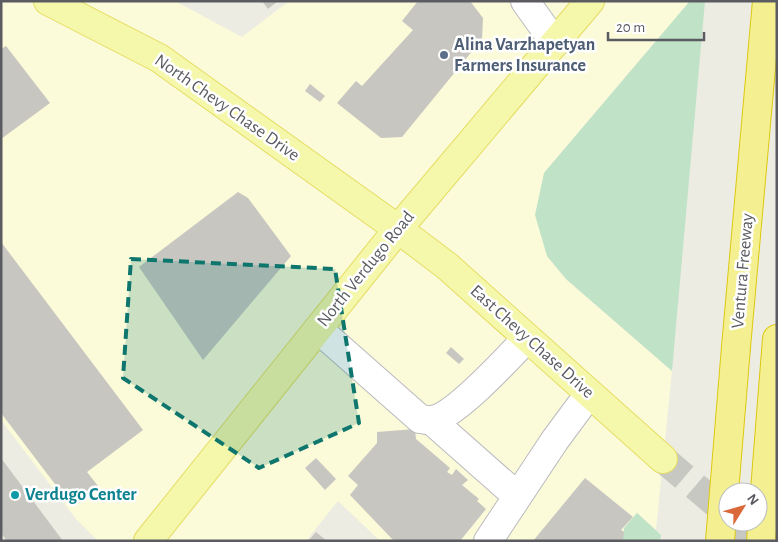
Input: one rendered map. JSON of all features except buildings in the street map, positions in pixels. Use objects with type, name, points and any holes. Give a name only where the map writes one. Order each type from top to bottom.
[{"type":"highway","name":"Ventura Freeway","points":[[720,541],[767,1]]},
{"type":"highway","points":[[760,541],[777,339]]},
{"type":"main road","name":"North Chevy Chase Drive","points":[[48,1],[159,58],[398,229]]},
{"type":"main road","name":"North Verdugo Road","points":[[148,541],[398,229],[590,1]]},
{"type":"main road","name":"East Chevy Chase Drive","points":[[398,229],[447,266],[663,458]]},
{"type":"street","points":[[525,1],[555,43]]},
{"type":"street","points":[[318,329],[420,419],[431,420],[441,417],[489,378],[527,338]]},
{"type":"street","points":[[488,541],[555,440],[589,394]]},
{"type":"street","points":[[431,420],[518,496]]},
{"type":"highlighted area","points":[[131,259],[335,269],[359,423],[259,468],[123,378]]},
{"type":"shaded area","points":[[1,1],[175,1],[242,37],[289,1],[690,1],[544,173],[547,256],[566,279],[672,371],[656,530],[637,513],[622,541],[380,541],[338,501],[306,541],[98,541],[76,519],[1,420]]},
{"type":"shaded area","points":[[690,1],[705,1],[672,371],[566,279],[547,256],[535,215],[544,173]]},
{"type":"shaded area","points":[[637,513],[661,535],[660,541],[622,541],[624,528]]},
{"type":"tunnel","points":[[663,459],[718,506]]},
{"type":"tunnel","points":[[747,532],[757,541]]},
{"type":"place","name":"Alina Varzhapetyan Farmers Insurance","points":[[444,55]]},
{"type":"place","name":"Verdugo Center","points":[[15,495]]}]
